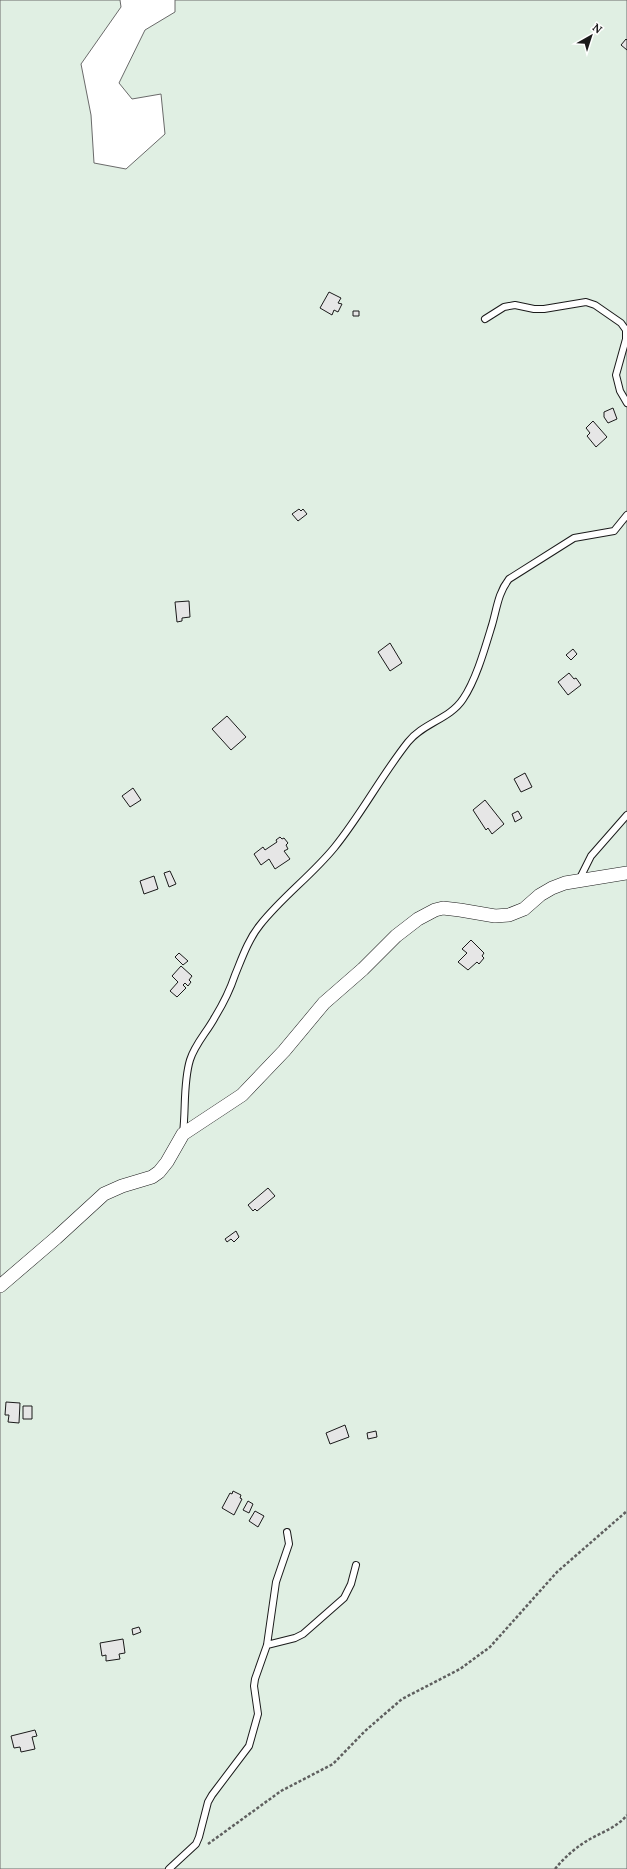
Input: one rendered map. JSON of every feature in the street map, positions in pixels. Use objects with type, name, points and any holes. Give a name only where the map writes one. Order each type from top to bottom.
[{"type":"street","points":[[0,1286],[56,1238],[99,1197],[110,1190],[152,1177],[159,1172],[167,1162],[183,1134],[242,1095],[284,1051],[324,1003],[363,969],[396,936],[418,919],[442,908],[495,916],[509,915],[524,909],[552,888],[579,880],[627,873]]},
{"type":"lane","points":[[485,319],[504,307],[514,305],[544,310],[586,302],[596,305],[621,323],[626,330],[626,338],[616,375],[620,391],[627,404]]},
{"type":"lane","points":[[183,1134],[186,1082],[190,1061],[194,1050],[215,1018],[232,984],[251,938],[258,926],[334,847],[412,738],[425,727],[455,708],[462,701],[468,692],[479,662],[492,624],[498,598],[509,579],[574,538],[614,531],[627,515]]},
{"type":"lane","points":[[579,880],[591,856],[627,815]]},
{"type":"lane","points":[[170,1869],[192,1849],[200,1837],[208,1802],[249,1746],[253,1736],[258,1714],[254,1690],[255,1679],[267,1644],[276,1582],[289,1544],[287,1532]]},
{"type":"lane","points":[[267,1644],[295,1638],[303,1634],[344,1598],[351,1584],[356,1565]]},
{"type":"path","points":[[192,1849],[205,1845],[281,1791],[333,1764],[366,1731],[402,1699],[460,1669],[490,1647],[557,1572],[627,1511]]},
{"type":"path","points":[[555,1869],[568,1853],[586,1841],[621,1822],[627,1815]]},
{"type":"green space","points":[[0,0],[120,0],[121,7],[81,64],[91,115],[94,163],[126,169],[165,134],[161,94],[132,99],[119,83],[145,30],[175,12],[175,0],[627,0],[627,1869],[0,1869]]},
{"type":"building","points":[[626,39],[627,40],[627,50],[621,45]]},
{"type":"building","points":[[329,292],[341,298],[338,303],[342,304],[338,312],[334,310],[332,315],[320,308]]},
{"type":"building","points":[[353,311],[359,311],[359,316],[353,316]]},
{"type":"building","points":[[613,408],[617,419],[608,423],[604,417],[604,412]]},
{"type":"building","points":[[593,421],[607,437],[596,447],[587,436],[590,433],[586,428]]},
{"type":"building","points":[[299,509],[301,511],[303,509],[307,514],[298,521],[292,514]]},
{"type":"building","points":[[189,601],[190,617],[182,618],[182,621],[177,622],[175,602]]},
{"type":"building","points":[[390,643],[402,663],[390,671],[378,652]]},
{"type":"building","points":[[573,649],[577,654],[571,660],[566,655]]},
{"type":"building","points":[[569,673],[574,679],[576,678],[581,685],[568,695],[558,682]]},
{"type":"building","points":[[227,716],[246,737],[231,750],[212,729]]},
{"type":"building","points":[[525,773],[532,787],[521,792],[514,779]]},
{"type":"building","points":[[133,788],[141,800],[130,807],[122,796]]},
{"type":"building","points":[[485,800],[504,824],[492,834],[488,828],[486,830],[473,810]]},
{"type":"building","points":[[518,811],[522,818],[515,822],[512,814]]},
{"type":"building","points":[[280,837],[282,839],[284,838],[288,843],[286,845],[288,849],[284,851],[290,859],[275,869],[269,859],[261,865],[254,854],[263,847],[265,850],[277,842],[276,840]]},
{"type":"building","points":[[170,871],[176,884],[169,887],[164,873]]},
{"type":"building","points":[[154,876],[158,889],[144,894],[140,881]]},
{"type":"building","points":[[471,940],[484,953],[482,956],[484,958],[479,964],[477,962],[468,970],[458,962],[467,953],[462,949]]},
{"type":"building","points":[[179,953],[188,961],[183,965],[175,957]]},
{"type":"building","points":[[181,966],[192,976],[189,980],[191,982],[188,986],[185,983],[183,985],[186,988],[177,997],[170,991],[178,982],[172,976]]},
{"type":"building","points":[[268,1188],[275,1196],[257,1211],[255,1209],[253,1211],[248,1205]]},
{"type":"building","points":[[236,1231],[239,1237],[234,1242],[231,1239],[227,1242],[225,1239]]},
{"type":"building","points":[[6,1402],[20,1403],[19,1423],[8,1422],[9,1415],[5,1415]]},
{"type":"building","points":[[23,1406],[32,1406],[32,1419],[23,1419]]},
{"type":"building","points":[[345,1425],[349,1437],[330,1444],[326,1433]]},
{"type":"building","points":[[376,1431],[377,1437],[368,1439],[367,1433]]},
{"type":"building","points":[[233,1491],[241,1495],[240,1498],[242,1499],[234,1515],[222,1508],[230,1493],[232,1494]]},
{"type":"building","points":[[248,1501],[253,1504],[249,1513],[243,1510]]},
{"type":"building","points":[[255,1511],[264,1516],[258,1527],[249,1521]]},
{"type":"building","points":[[139,1627],[141,1632],[133,1635],[132,1629]]},
{"type":"building","points":[[123,1639],[125,1653],[119,1654],[120,1659],[106,1661],[106,1655],[102,1656],[100,1643]]},
{"type":"building","points":[[35,1730],[37,1736],[32,1737],[35,1749],[21,1752],[20,1747],[14,1748],[11,1736]]}]
